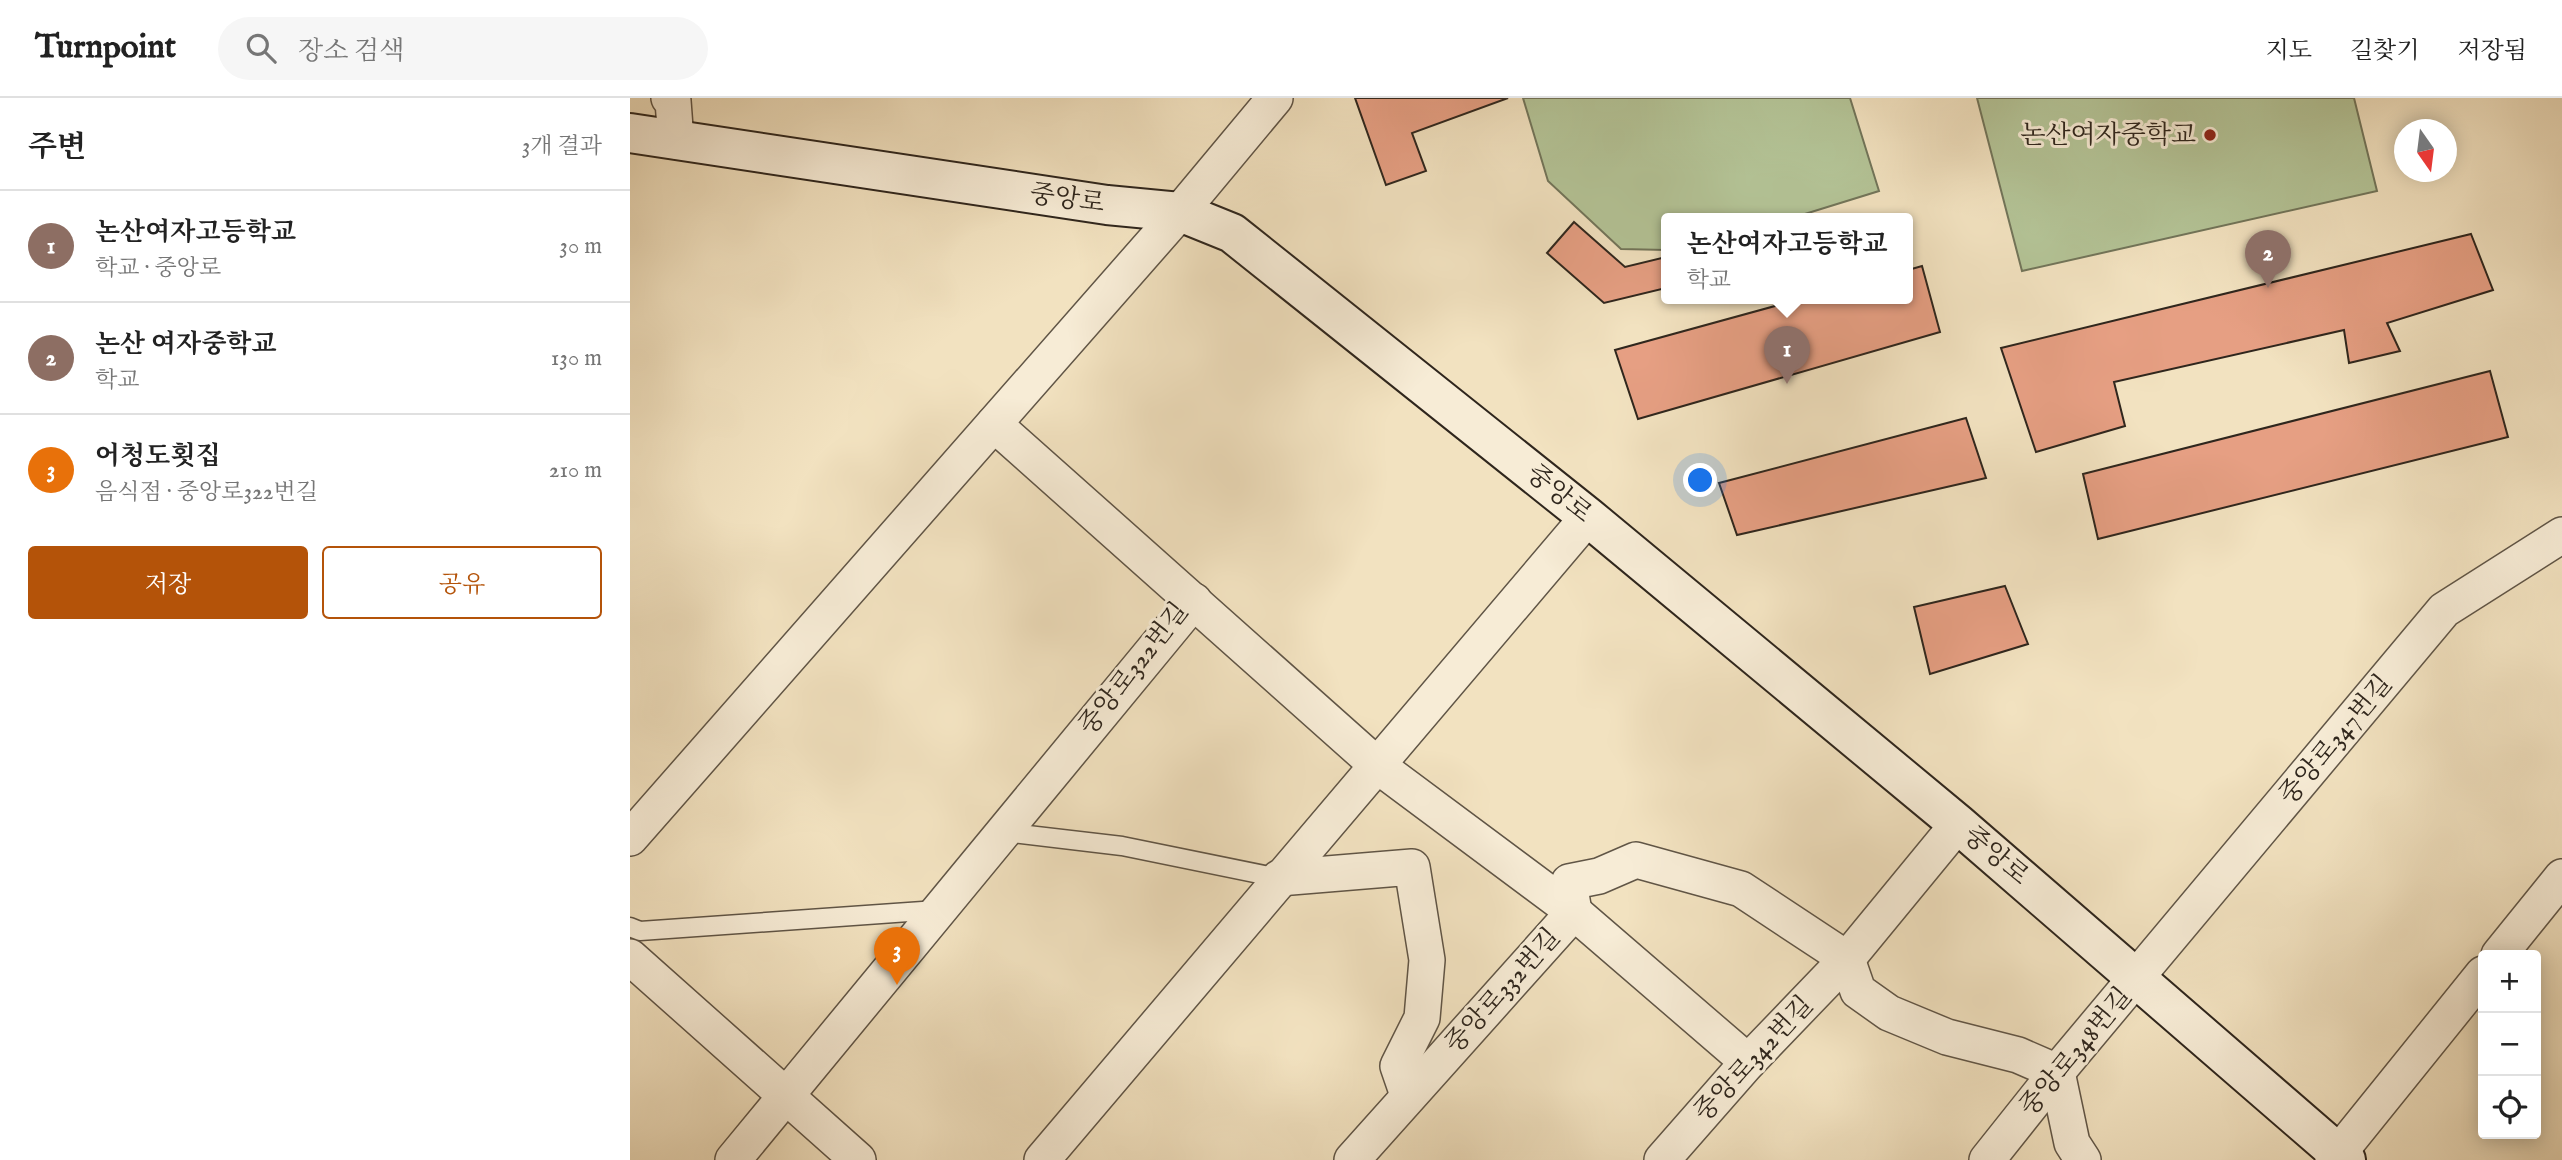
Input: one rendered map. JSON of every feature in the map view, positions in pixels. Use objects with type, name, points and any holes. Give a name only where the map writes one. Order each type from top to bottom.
[{"type":"street","points":[[669,98],[673,101],[676,141]]},
{"type":"street","points":[[630,838],[1180,212],[1275,98]]},
{"type":"street","name":"중앙로","points":[[630,133],[1107,205],[1180,212],[1232,233],[1588,517],[1958,824],[2139,978],[2339,1158]]},
{"type":"street","name":"중앙로322번길","points":[[733,1160],[1194,601],[994,424]]},
{"type":"street","points":[[1042,1160],[1588,517]]},
{"type":"street","name":"중앙로347번길","points":[[2139,978],[2444,611],[2562,535]]},
{"type":"street","name":"중앙로332번길","points":[[1194,601],[1378,766],[1574,912],[1352,1160]]},
{"type":"street","name":"중앙로342번길","points":[[1662,1160],[1748,1062],[1847,958],[1958,824]]},
{"type":"street","points":[[1748,1062],[1574,912],[1569,882],[1600,876],[1636,860],[1741,889],[1847,958],[1858,991],[1889,1013],[1947,1037],[2018,1055],[2057,1072],[2077,1151]]},
{"type":"street","name":"중앙로332번길","points":[[1279,878],[1412,867],[1427,960],[1422,1018],[1398,1066],[1408,1095]]},
{"type":"street","points":[[2503,950],[2562,877]]},
{"type":"street","points":[[630,957],[859,1160]]},
{"type":"street","name":"중앙로348번길","points":[[1987,1160],[2057,1072],[2139,978]]},
{"type":"street","points":[[2339,1158],[2478,980]]},
{"type":"lane","name":"중앙로332번길","points":[[1001,832],[1122,846],[1279,878]]},
{"type":"lane","points":[[630,927],[640,931],[937,910]]},
{"type":"green space","points":[[1523,98],[1850,98],[1879,191],[1808,213],[1661,213],[1661,250],[1621,249],[1548,181]]},
{"type":"green space","points":[[1977,98],[2354,98],[2377,191],[2022,271]]},
{"type":"building","points":[[1355,98],[1508,98],[1412,133],[1426,171],[1386,185]]},
{"type":"building","points":[[1574,222],[1625,267],[1661,258],[1661,289],[1604,303],[1547,253]]},
{"type":"building","points":[[2471,234],[2493,290],[2387,323],[2400,351],[2349,363],[2344,330],[2114,382],[2125,426],[2036,452],[2001,348]]},
{"type":"building","points":[[1922,266],[1940,332],[1638,419],[1615,350],[1782,304],[1913,304],[1913,269]]},
{"type":"building","points":[[2490,371],[2508,437],[2098,539],[2083,474]]},
{"type":"building","points":[[1966,418],[1986,478],[1737,535],[1719,483]]},
{"type":"building","points":[[2005,586],[2028,644],[1930,674],[1914,607]]},
{"type":"place","name":"논산여자중학교","points":[[2210,135]]},
{"type":"place","name":"논산 여자중학교","points":[[2268,288]]},
{"type":"place","name":"논산여자고등학교","points":[[1787,384]]},
{"type":"place","name":"어청도횟집","points":[[897,985]]}]
